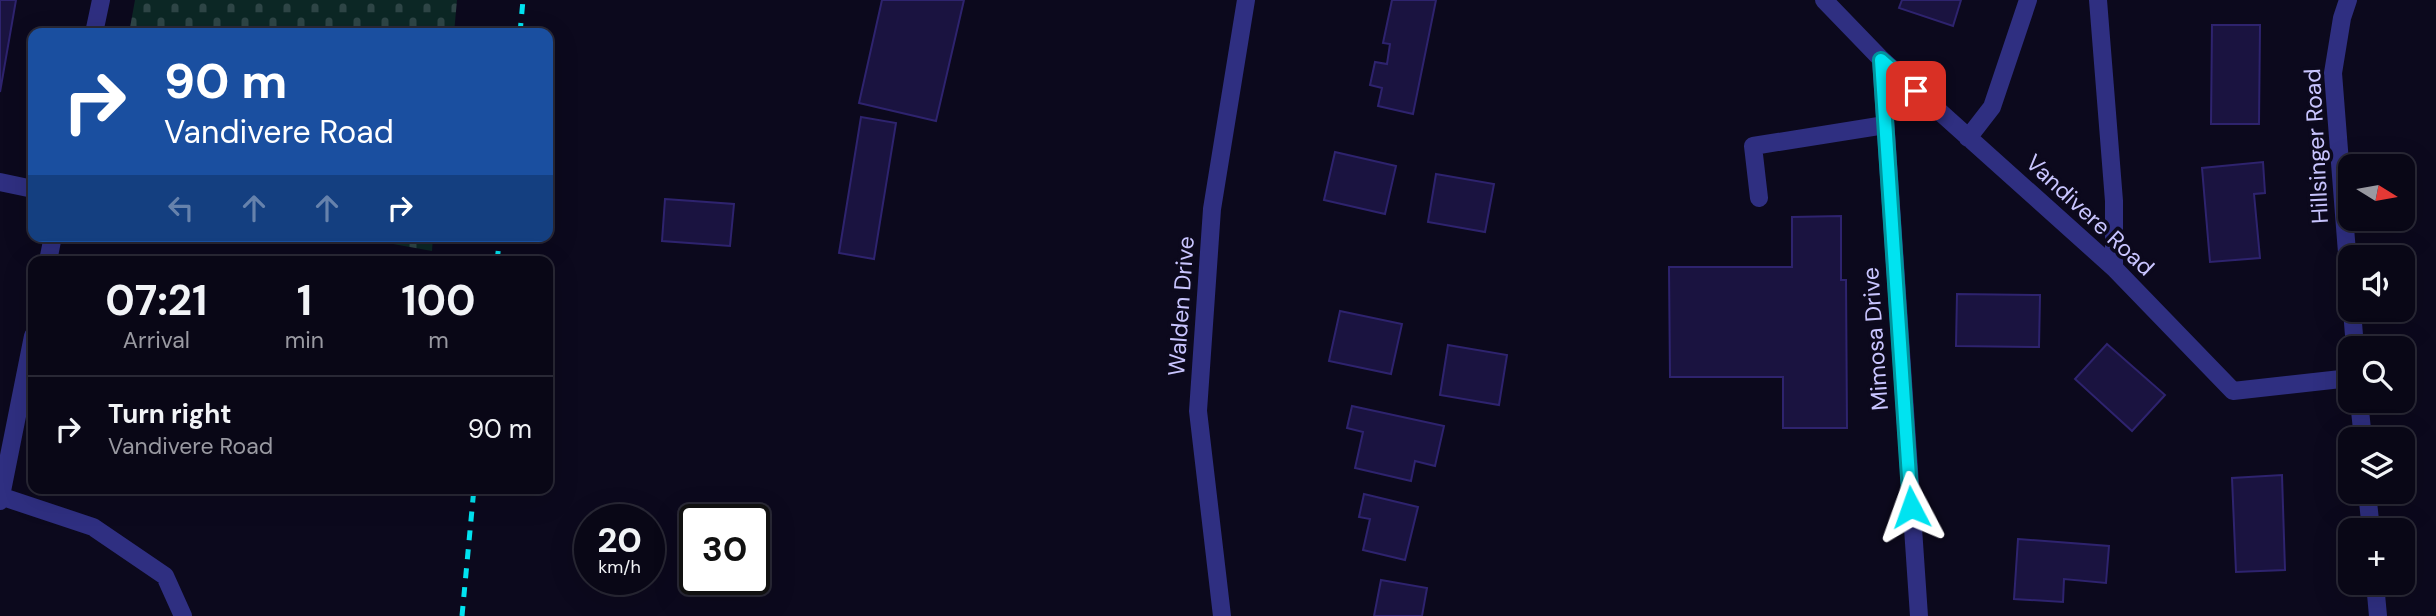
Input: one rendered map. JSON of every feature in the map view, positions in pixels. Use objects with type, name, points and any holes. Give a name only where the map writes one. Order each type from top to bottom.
[{"type":"street","points":[[95,28],[101,0]]},
{"type":"street","name":"Walden Drive","points":[[1222,616],[1198,411],[1212,209],[1246,0]]},
{"type":"street","name":"Vandivere Road","points":[[1824,0],[1881,60],[2114,268],[2233,391],[2338,379]]},
{"type":"street","points":[[1968,138],[1992,107],[2028,0]]},
{"type":"street","points":[[2098,0],[2114,201],[2114,268]]},
{"type":"street","name":"Hillsinger Road","points":[[2346,245],[2333,73],[2342,18],[2348,0]]},
{"type":"street","name":"Mimosa Drive","points":[[1881,60],[1919,616]]},
{"type":"street","points":[[1759,198],[1753,146],[1885,125]]},
{"type":"street","points":[[0,182],[28,188]]},
{"type":"street","points":[[28,361],[0,498],[93,527],[165,576],[183,616]]},
{"type":"street","points":[[2376,595],[2378,616]]},
{"type":"green space","points":[[135,0],[457,0],[454,28],[130,28]]},
{"type":"green space","points":[[382,242],[433,242],[432,251]]},
{"type":"building","points":[[0,0],[16,0],[0,92]]},
{"type":"building","points":[[882,0],[964,0],[936,121],[859,103]]},
{"type":"building","points":[[1392,0],[1436,0],[1413,114],[1378,106],[1382,88],[1370,85],[1375,62],[1387,64],[1390,44],[1383,43]]},
{"type":"building","points":[[1902,0],[1961,0],[1953,26],[1899,8]]},
{"type":"building","points":[[2212,25],[2260,25],[2259,124],[2211,124]]},
{"type":"building","points":[[861,117],[896,123],[874,259],[839,253]]},
{"type":"building","points":[[1335,152],[1396,166],[1385,214],[1324,200]]},
{"type":"building","points":[[2263,162],[2265,193],[2254,194],[2260,258],[2210,262],[2202,168]]},
{"type":"building","points":[[1436,174],[1494,184],[1485,232],[1428,222]]},
{"type":"building","points":[[665,199],[734,204],[730,246],[662,241]]},
{"type":"building","points":[[1841,216],[1841,280],[1846,280],[1847,428],[1783,428],[1783,377],[1670,377],[1669,267],[1792,267],[1792,217]]},
{"type":"building","points":[[1957,294],[2040,295],[2039,347],[1956,346]]},
{"type":"building","points":[[1340,311],[1402,324],[1391,374],[1329,361]]},
{"type":"building","points":[[2107,344],[2165,395],[2132,431],[2075,379]]},
{"type":"building","points":[[1448,345],[1507,355],[1499,405],[1440,395]]},
{"type":"building","points":[[1352,406],[1444,426],[1435,466],[1415,461],[1411,481],[1355,468],[1363,432],[1347,428]]},
{"type":"building","points":[[2282,475],[2285,570],[2236,572],[2232,478]]},
{"type":"building","points":[[1364,494],[1418,507],[1405,560],[1363,550],[1370,519],[1359,517]]},
{"type":"building","points":[[2018,539],[2109,546],[2106,583],[2064,579],[2063,602],[2014,599]]},
{"type":"building","points":[[1381,580],[1427,588],[1422,616],[1374,616]]},
{"type":"railway","points":[[520,28],[523,0]]},
{"type":"railway","points":[[498,256],[499,242]]},
{"type":"railway","points":[[462,616],[473,494]]},
{"type":"route","points":[[1911,507],[1881,60],[1916,91]]}]
